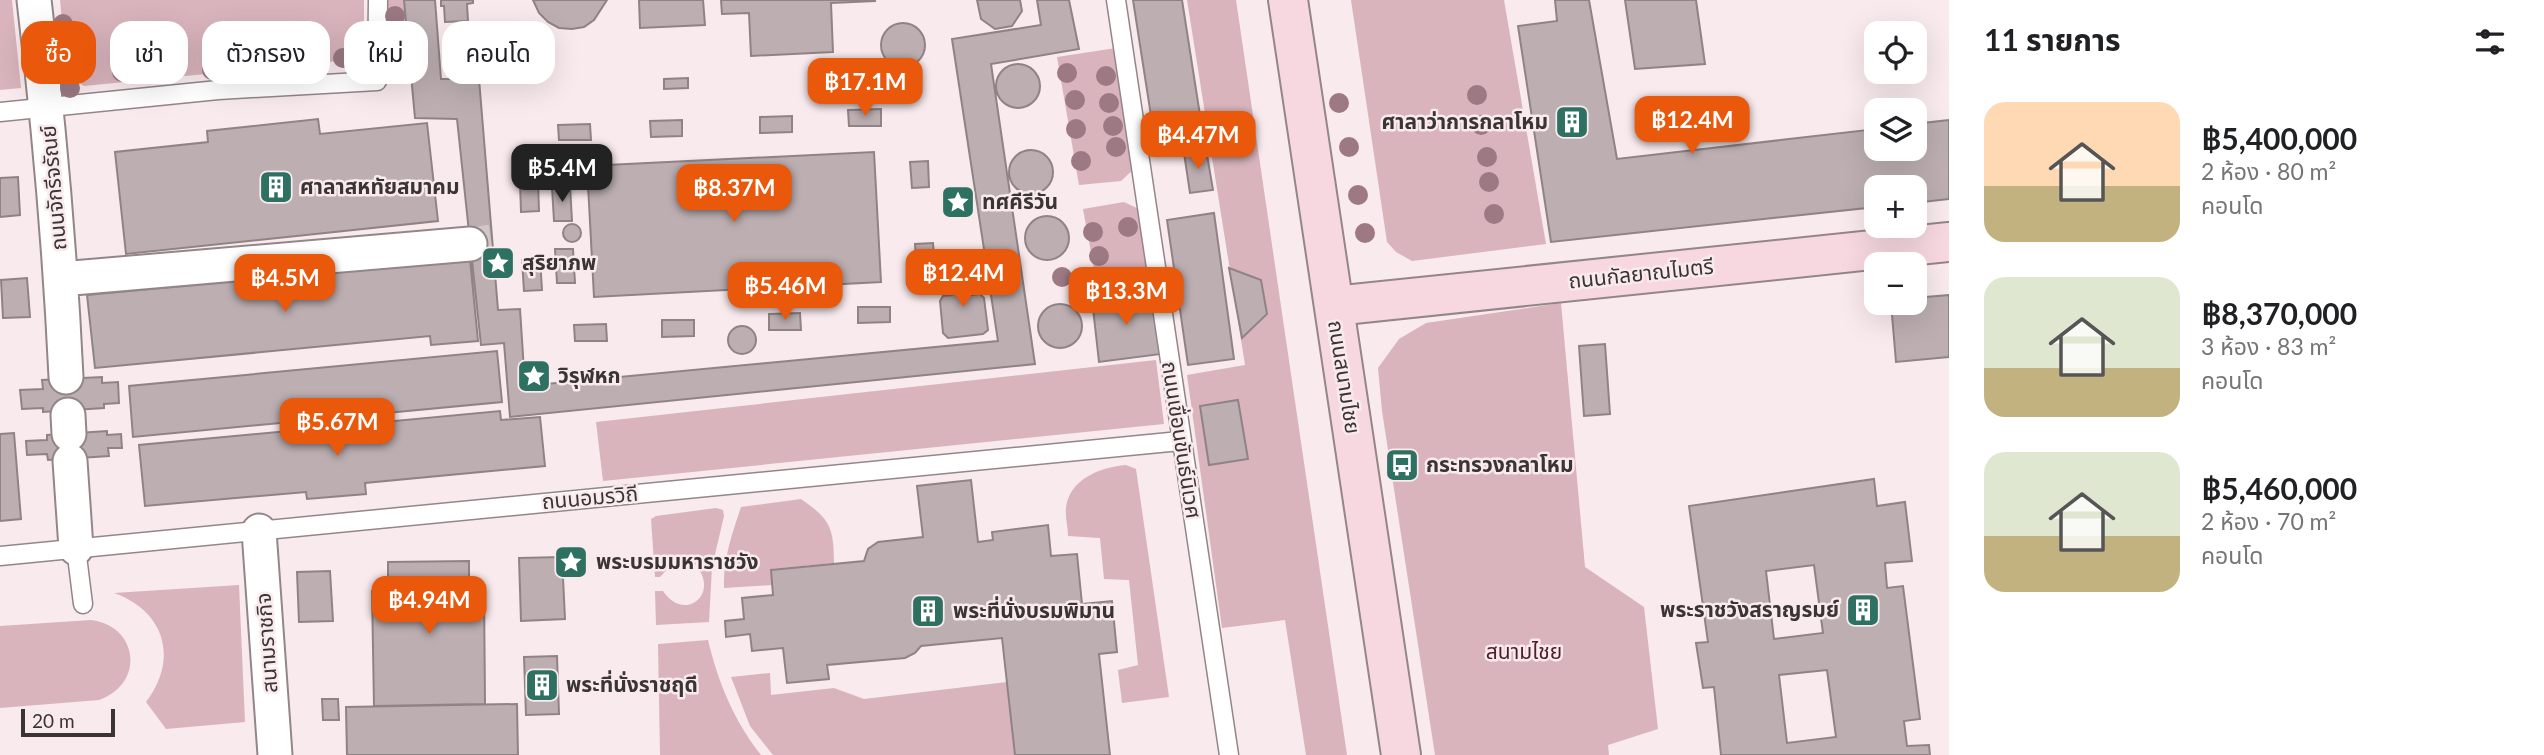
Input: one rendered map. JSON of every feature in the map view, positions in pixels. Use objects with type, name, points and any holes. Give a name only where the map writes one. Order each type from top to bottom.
[{"type":"main road","name":"ถนนสนามไชย","points":[[1288,0],[1401,755]]},
{"type":"main road","name":"ถนนกัลยาณไมตรี","points":[[1334,306],[1949,242]]},
{"type":"street","name":"ถนนจักรีจรัณย์","points":[[34,0],[47,106],[66,377]]},
{"type":"street","points":[[61,279],[470,244]]},
{"type":"street","points":[[69,437],[76,548]]},
{"type":"street","name":"สนามราชกิจ","points":[[259,531],[275,755]]},
{"type":"lane","points":[[0,112],[218,90],[377,81],[378,0]]},
{"type":"lane","name":"ถนนเขื่อนขันธ์นิเวศ","points":[[1116,0],[1229,755]]},
{"type":"lane","name":"ถนนอมรวิถี","points":[[0,556],[1180,441]]},
{"type":"lane","points":[[76,548],[83,604]]},
{"type":"green space","points":[[0,0],[12,0],[21,88],[0,90]]},
{"type":"green space","points":[[60,0],[364,0],[364,21],[344,21],[344,60],[330,62],[330,21],[202,21],[202,74],[188,76],[188,21],[110,21],[110,83],[84,86],[81,84],[96,84],[96,21],[62,21]]},
{"type":"green space","points":[[384,0],[404,0],[406,21],[384,21]]},
{"type":"green space","points":[[1187,0],[1236,0],[1347,755],[1306,755],[1285,620],[1222,628],[1187,375],[1245,365]]},
{"type":"green space","points":[[1351,0],[1504,0],[1546,244],[1412,261],[1396,252],[1387,242]]},
{"type":"green space","points":[[1116,48],[1135,168],[1121,181],[1079,185],[1057,57]]},
{"type":"green space","points":[[1124,202],[1141,210],[1152,289],[1099,296],[1083,209]]},
{"type":"green space","name":"สนามไชย","points":[[1561,303],[1585,567],[1644,607],[1658,729],[1608,745],[1609,755],[1435,755],[1382,411],[1378,368],[1399,339],[1426,323]]},
{"type":"green space","points":[[1156,360],[1164,424],[603,481],[596,422]]},
{"type":"green space","points":[[1126,465],[1136,469],[1169,697],[1122,703],[1118,670],[1138,665],[1129,580],[1104,579],[1100,538],[1068,536],[1066,511],[1068,498],[1080,482],[1106,468]]},
{"type":"green space","points":[[801,499],[828,525],[833,541],[834,563],[772,569],[772,585],[724,588],[731,537],[741,507]]},
{"type":"green space","points":[[716,508],[723,510],[724,516],[712,567],[709,622],[656,625],[655,591],[663,591],[681,605],[690,604],[698,600],[704,584],[701,573],[693,562],[674,562],[660,577],[655,577],[651,519],[656,516]]},
{"type":"green space","points":[[239,585],[245,722],[166,729],[146,702],[162,669],[162,638],[145,612],[114,593]]},
{"type":"green space","points":[[91,620],[107,625],[119,633],[127,644],[129,669],[124,682],[114,692],[99,700],[0,708],[0,626]]},
{"type":"green space","points":[[708,640],[728,701],[761,755],[660,755],[658,644]]},
{"type":"green space","points":[[770,673],[771,695],[834,688],[864,699],[1007,682],[1015,755],[773,755],[750,726],[731,677]]},
{"type":"building","points":[[404,0],[435,0],[442,84],[479,84],[498,310],[520,309],[525,386],[998,341],[952,39],[1041,25],[1037,0],[1069,0],[1079,49],[991,64],[1035,364],[510,417],[504,343],[481,345],[457,119],[415,118],[412,84],[428,84],[428,21],[406,21]]},
{"type":"building","points":[[441,0],[473,0],[473,3],[467,4],[468,21],[445,21],[444,6],[441,6]]},
{"type":"building","points":[[533,0],[607,0],[594,20],[584,27],[559,28],[555,26],[555,21],[547,21],[539,13]]},
{"type":"building","points":[[639,0],[703,0],[705,25],[640,28]]},
{"type":"building","points":[[721,0],[875,1],[831,3],[833,52],[751,56],[749,13],[722,14]]},
{"type":"building","points":[[977,0],[1020,0],[1022,11],[1012,26],[995,29],[981,19]]},
{"type":"building","points":[[1133,0],[1182,0],[1202,128],[1154,135]]},
{"type":"building","name":"ศาลาว่าการกลาโหม","points":[[1555,0],[1589,0],[1617,159],[1864,130],[1864,161],[1927,161],[1927,123],[1949,120],[1949,199],[1927,202],[1927,175],[1864,175],[1864,208],[1551,242],[1518,26],[1557,21]]},
{"type":"building","points":[[1625,0],[1696,0],[1705,64],[1635,69]]},
{"type":"building","points":[[903,23],[912,24],[919,29],[924,36],[924,54],[919,61],[912,66],[903,67],[894,66],[887,61],[882,54],[881,45],[882,36],[887,29],[894,24]]},
{"type":"building","points":[[1018,64],[1034,70],[1040,86],[1034,102],[1018,108],[1002,102],[996,86],[1002,70]]},
{"type":"building","points":[[688,78],[688,88],[664,89],[664,79]]},
{"type":"building","points":[[881,109],[881,126],[849,126],[848,110]]},
{"type":"building","points":[[792,116],[792,132],[760,133],[760,117]]},
{"type":"building","name":"ศาลาสหทัยสมาคม","points":[[318,119],[320,134],[427,123],[438,221],[126,254],[115,152],[208,142],[207,131]]},
{"type":"building","points":[[682,120],[682,136],[651,137],[650,121]]},
{"type":"building","points":[[590,124],[591,140],[559,140],[558,125]]},
{"type":"building","points":[[1206,149],[1213,190],[1190,193],[1184,153]]},
{"type":"building","points":[[1031,150],[1047,156],[1053,172],[1047,188],[1031,194],[1015,188],[1009,172],[1015,156]]},
{"type":"building","points":[[874,152],[881,282],[594,297],[587,166]]},
{"type":"building","points":[[928,161],[929,187],[912,188],[910,162]]},
{"type":"building","points":[[18,177],[20,215],[0,217],[0,178]]},
{"type":"building","points":[[538,181],[539,211],[521,212],[520,182]]},
{"type":"building","points":[[570,186],[572,221],[554,221],[552,187]]},
{"type":"building","points":[[1214,213],[1234,359],[1188,365],[1167,220]]},
{"type":"building","points":[[1047,216],[1056,217],[1063,222],[1068,229],[1068,247],[1063,254],[1056,259],[1047,260],[1038,259],[1031,254],[1026,247],[1025,238],[1026,229],[1031,222],[1038,217]]},
{"type":"building","points":[[572,224],[578,227],[581,233],[578,239],[572,242],[566,239],[563,233],[566,227]]},
{"type":"building","points":[[933,243],[935,269],[917,270],[915,244]]},
{"type":"building","points":[[555,249],[573,249],[575,283],[557,283]]},
{"type":"building","points":[[470,259],[478,341],[431,345],[430,336],[95,368],[87,295]]},
{"type":"building","points":[[540,259],[542,290],[524,291],[522,260]]},
{"type":"building","points":[[1229,268],[1261,280],[1267,314],[1242,338]]},
{"type":"building","points":[[969,271],[972,295],[980,294],[984,298],[988,330],[983,334],[948,338],[943,333],[940,301],[943,296],[952,295],[950,272]]},
{"type":"building","points":[[27,278],[30,317],[3,318],[1,280]]},
{"type":"building","points":[[1153,291],[1161,354],[1099,362],[1092,299]]},
{"type":"building","points":[[1949,295],[1949,357],[1896,362],[1892,315],[1927,315],[1927,297]]},
{"type":"building","points":[[1060,304],[1069,305],[1076,310],[1081,317],[1081,335],[1076,342],[1069,347],[1060,348],[1051,347],[1044,342],[1039,335],[1038,326],[1039,317],[1044,310],[1051,305]]},
{"type":"building","points":[[858,307],[890,307],[890,322],[858,323]]},
{"type":"building","points":[[800,313],[801,330],[769,330],[769,314]]},
{"type":"building","points":[[662,320],[694,320],[694,336],[662,337]]},
{"type":"building","points":[[606,324],[607,341],[575,341],[574,325]]},
{"type":"building","points":[[742,326],[752,330],[756,340],[752,350],[742,354],[732,350],[728,340],[732,330]]},
{"type":"building","points":[[1605,344],[1610,414],[1584,416],[1579,346]]},
{"type":"building","points":[[497,351],[502,402],[133,437],[129,386]]},
{"type":"building","points":[[102,377],[102,383],[118,382],[119,403],[104,404],[104,408],[43,412],[43,408],[22,409],[20,390],[43,389],[42,380]]},
{"type":"building","points":[[1238,400],[1248,459],[1209,465],[1200,406]]},
{"type":"building","points":[[500,411],[501,420],[540,417],[545,466],[365,483],[366,494],[307,499],[306,492],[145,506],[139,445]]},
{"type":"building","points":[[107,431],[107,435],[121,434],[122,448],[108,448],[109,456],[48,460],[47,454],[27,455],[26,441],[47,440],[47,435]]},
{"type":"building","points":[[14,433],[21,519],[0,521],[0,434]]},
{"type":"building","name":"พระราชวังสราญรมย์","points":[[1874,479],[1877,506],[1905,502],[1912,561],[1885,563],[1887,588],[1903,586],[1920,719],[1904,721],[1907,746],[1929,745],[1930,755],[1721,755],[1714,687],[1703,688],[1696,643],[1708,642],[1689,506]],"holes":[[[1814,565],[1823,633],[1774,639],[1766,571]],[[1827,670],[1836,737],[1787,743],[1779,675]]]},
{"type":"building","name":"พระที่นั่งบรมพิมาน","points":[[971,480],[978,542],[993,540],[992,532],[1048,525],[1051,556],[1077,554],[1082,604],[1112,601],[1117,652],[1099,654],[1110,755],[1015,755],[1002,638],[921,646],[905,658],[827,665],[829,679],[787,683],[783,648],[752,651],[750,634],[726,637],[725,621],[744,619],[742,598],[773,595],[771,570],[864,561],[868,549],[878,542],[923,537],[917,486]]},
{"type":"building","points":[[562,557],[565,619],[521,621],[519,558]]},
{"type":"building","points":[[469,561],[469,589],[484,589],[485,704],[374,706],[372,591],[388,591],[388,562]]},
{"type":"building","points":[[330,571],[333,621],[299,622],[297,572]]},
{"type":"building","name":"พระที่นั่งราชฤดี","points":[[557,656],[559,714],[526,715],[524,657]]},
{"type":"building","points":[[322,699],[338,699],[339,720],[323,720]]},
{"type":"building","points":[[517,704],[518,755],[347,755],[346,707]]},
{"type":"tunnel","points":[[470,244],[491,241]]},
{"type":"place","name":"ศาลาว่าการกลาโหม","points":[[1572,122]]},
{"type":"place","name":"ศาลาสหทัยสมาคม","points":[[276,187]]},
{"type":"place","name":"ทศคีรีวัน","points":[[958,202]]},
{"type":"place","name":"สุริยาภพ","points":[[498,263]]},
{"type":"place","name":"วิรุฬหก","points":[[534,376]]},
{"type":"place","name":"กระทรวงกลาโหม","points":[[1402,465]]},
{"type":"place","name":"พระบรมมหาราชวัง","points":[[571,562]]},
{"type":"place","name":"พระราชวังสราญรมย์","points":[[1863,610]]},
{"type":"place","name":"พระที่นั่งบรมพิมาน","points":[[928,611]]},
{"type":"place","name":"พระที่นั่งราชฤดี","points":[[542,685]]}]
